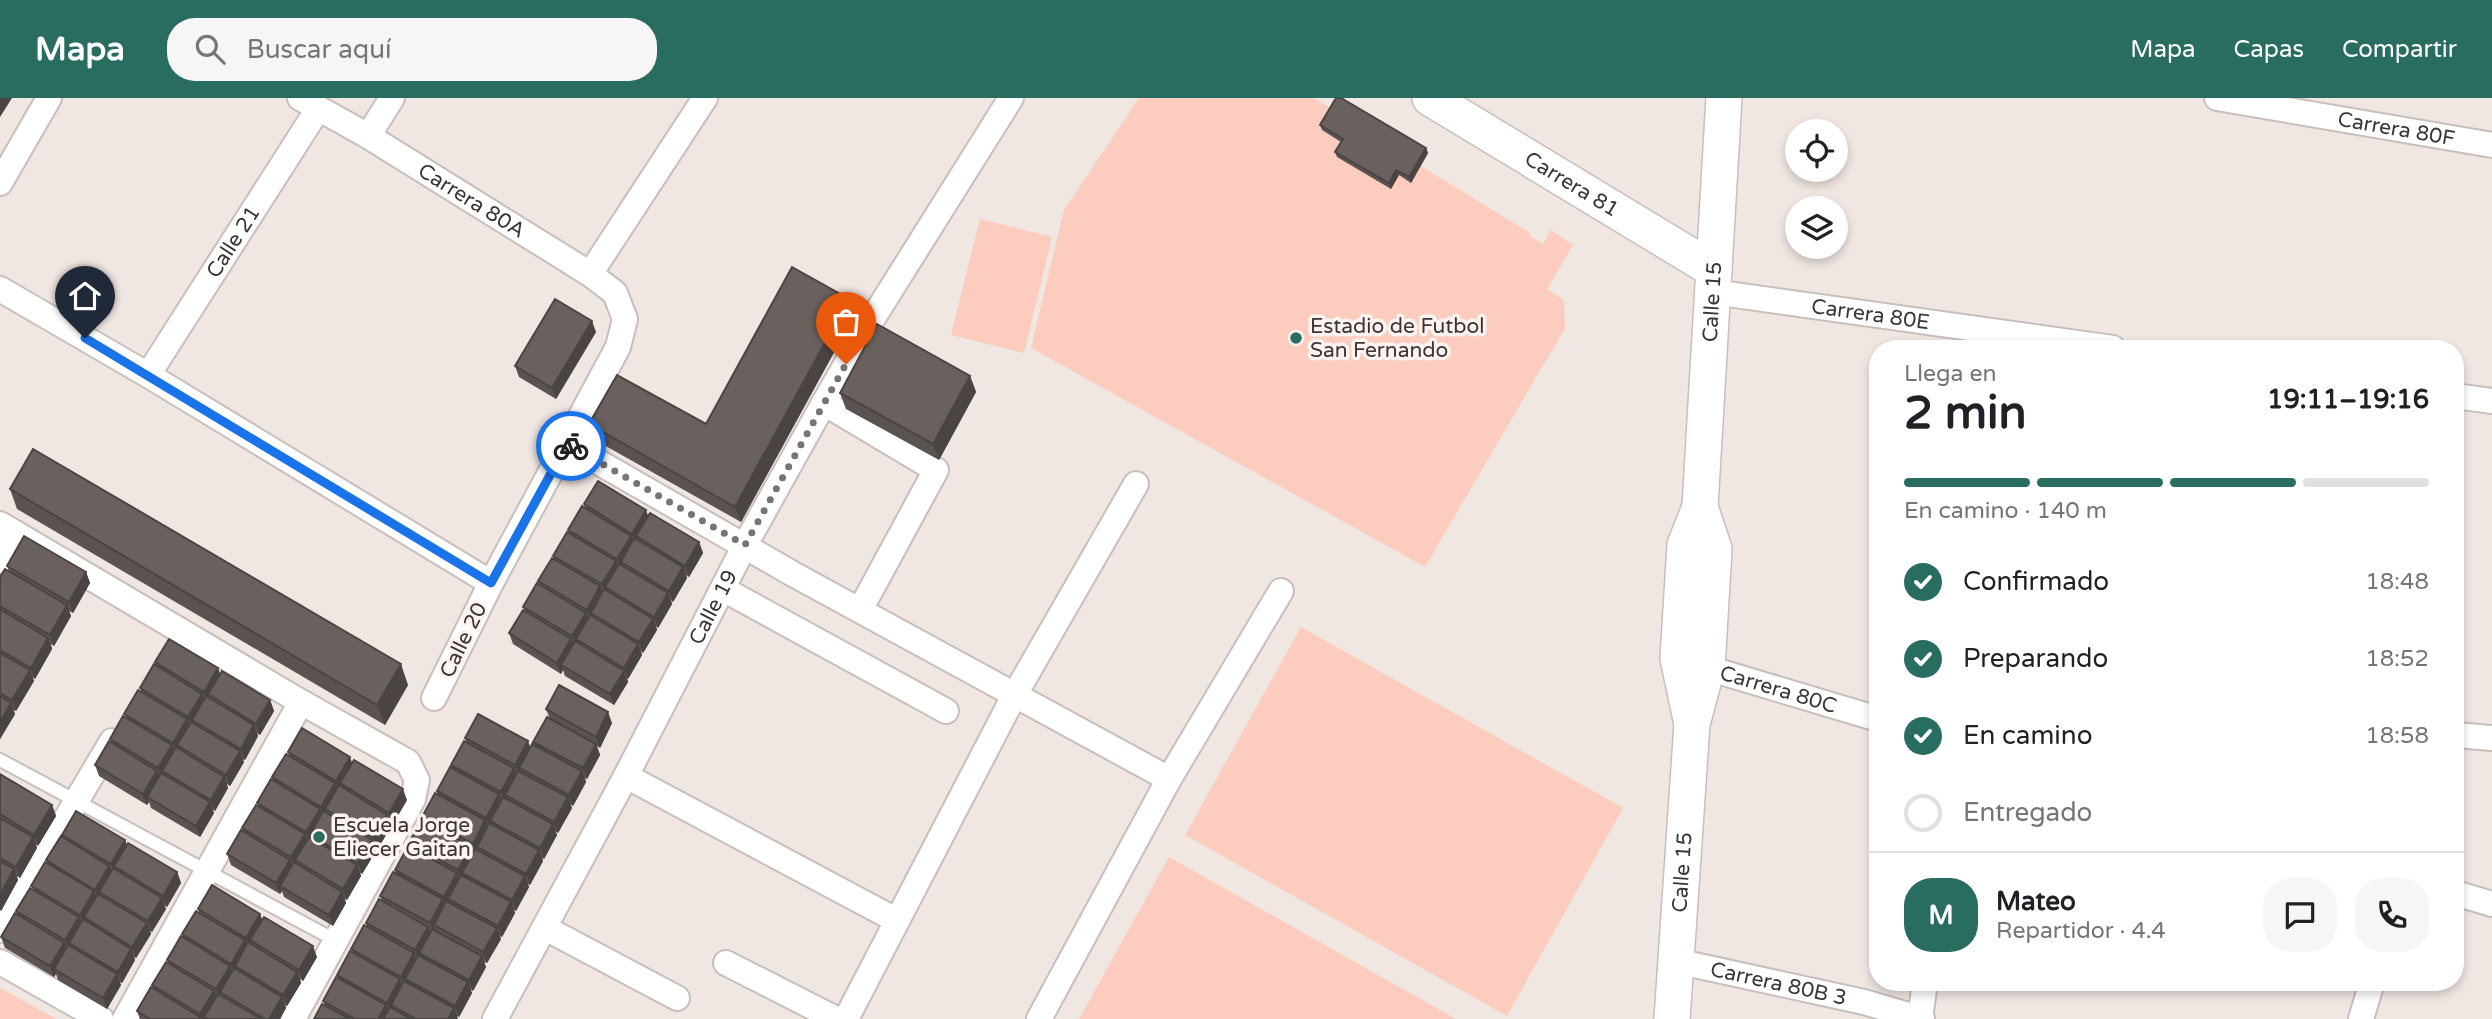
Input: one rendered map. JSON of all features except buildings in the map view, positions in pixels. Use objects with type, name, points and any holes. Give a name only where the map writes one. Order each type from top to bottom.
[{"type":"street","points":[[0,183],[49,98]]},
{"type":"street","points":[[368,136],[392,98]]},
{"type":"street","points":[[590,274],[705,98]]},
{"type":"street","name":"Calle 19","points":[[495,1019],[626,776],[745,545],[824,403],[868,326],[1012,98]]},
{"type":"street","name":"Carrera 81","points":[[1430,98],[1713,281]]},
{"type":"street","name":"Calle 15","points":[[1672,1019],[1692,724],[1692,663],[1714,549],[1700,507],[1724,98]]},
{"type":"street","name":"Carrera 80F","points":[[2217,98],[2492,145]]},
{"type":"street","name":"Carrera 80A","points":[[309,103],[368,136],[590,274],[615,293],[625,319]]},
{"type":"street","name":"Calle 21","points":[[148,374],[309,103]]},
{"type":"street","name":"Carrera 80E","points":[[1713,281],[1976,339]]},
{"type":"street","points":[[0,289],[148,374],[491,583]]},
{"type":"street","name":"Calle 20","points":[[434,698],[491,583],[618,347],[625,319]]},
{"type":"street","points":[[2464,397],[2492,401]]},
{"type":"street","points":[[824,403],[936,470],[860,610]]},
{"type":"street","points":[[567,444],[860,610],[1169,779]]},
{"type":"street","points":[[846,1019],[1014,695],[1136,484]]},
{"type":"street","points":[[0,561],[9,529],[301,702],[408,762],[417,780],[413,799],[293,1019]]},
{"type":"street","points":[[723,589],[946,711]]},
{"type":"street","points":[[1039,1019],[1169,779],[1281,590]]},
{"type":"street","points":[[164,652],[177,629]]},
{"type":"street","name":"Carrera 80C","points":[[1692,663],[1869,716]]},
{"type":"street","points":[[125,1019],[301,702]]},
{"type":"street","points":[[0,930],[123,721]]},
{"type":"street","points":[[2464,736],[2492,738]]},
{"type":"street","points":[[626,776],[896,920]]},
{"type":"street","points":[[2464,896],[2492,904]]},
{"type":"street","points":[[545,928],[677,998]]},
{"type":"street","name":"Carrera 80B 3","points":[[1676,961],[1864,1002],[1921,1019]]},
{"type":"street","points":[[0,962],[101,1019]]},
{"type":"street","points":[[726,963],[836,1019]]},
{"type":"street","points":[[1921,1019],[1924,991]]},
{"type":"street","points":[[2361,1019],[2369,991]]},
{"type":"lane","points":[[0,760],[335,940]]},
{"type":"shaded area","name":"Estadio de Futbol San Fernando","points":[[1139,98],[1313,98],[1334,110],[1348,106],[1428,153],[1421,166],[1530,233],[1530,236],[1543,244],[1551,230],[1573,245],[1547,289],[1564,300],[1565,328],[1425,567],[1031,348],[1064,210]]},
{"type":"shaded area","points":[[980,219],[1052,237],[1024,353],[951,335]]},
{"type":"shaded area","points":[[1301,627],[1623,808],[1507,1016],[1185,835]]},
{"type":"shaded area","points":[[1169,857],[1456,1019],[1079,1019]]},
{"type":"shaded area","points":[[0,988],[57,1019],[0,1019]]},
{"type":"way so far","points":[[571,446],[745,545],[846,364]]},
{"type":"place","name":"Estadio de Futbol San Fernando","points":[[1296,338]]},
{"type":"place","name":"Escuela Jorge Eliecer Gaitan","points":[[319,837]]},
{"type":"route","points":[[85,338],[491,583],[567,444],[571,446]]}]
